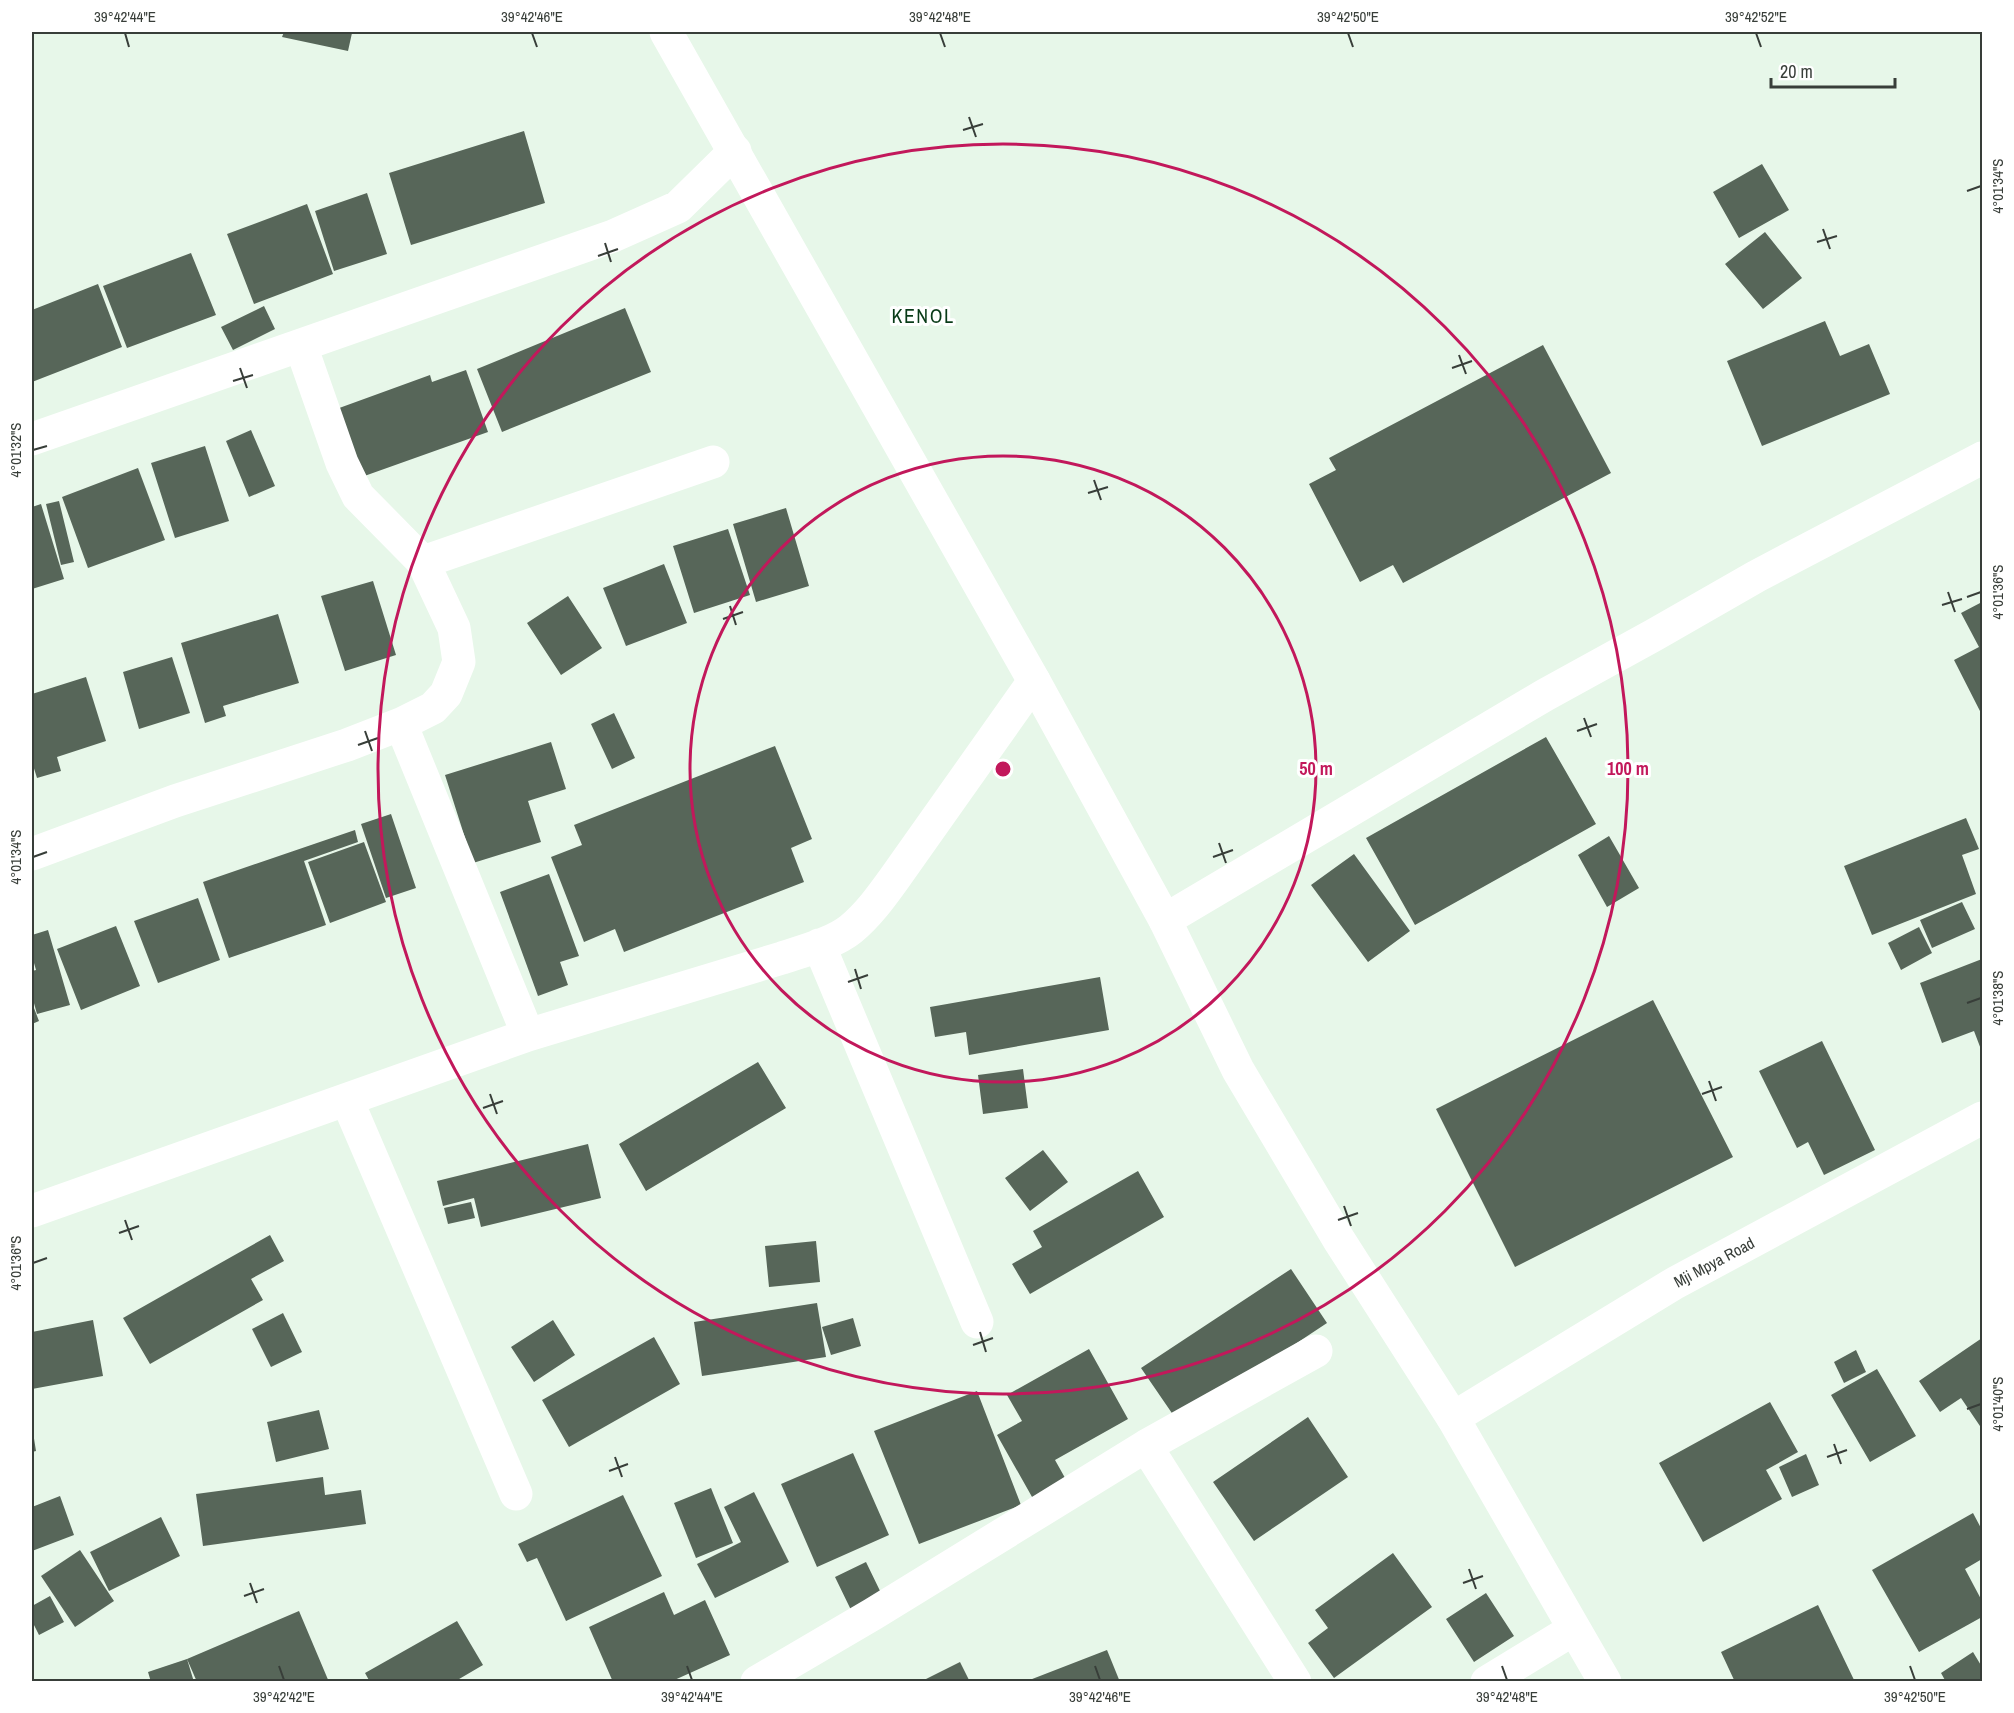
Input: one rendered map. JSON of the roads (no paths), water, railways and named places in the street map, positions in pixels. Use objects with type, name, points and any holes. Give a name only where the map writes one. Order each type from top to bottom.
[{"type":"street","points":[[666,32],[1034,681],[1165,920],[1238,1070],[1339,1240],[1453,1418],[1605,1682]]},
{"type":"street","points":[[32,438],[613,236],[678,207],[735,151]]},
{"type":"street","points":[[32,854],[175,801],[347,745],[401,724],[433,708],[446,694],[459,662],[454,627],[423,562],[358,496],[342,464],[301,346]]},
{"type":"street","points":[[1165,920],[1545,695],[1757,576],[1983,458]]},
{"type":"street","points":[[423,562],[713,462]]},
{"type":"street","points":[[32,1211],[528,1035],[771,962],[819,945],[849,930],[873,907],[1034,681]]},
{"type":"street","points":[[401,724],[528,1035]]},
{"type":"street","points":[[819,945],[977,1322]]},
{"type":"street","points":[[346,1100],[516,1494]]},
{"type":"street","name":"Mji Mpya Road","points":[[1453,1418],[1675,1283],[1983,1118]]},
{"type":"street","points":[[757,1682],[873,1614],[1146,1446],[1316,1351]]},
{"type":"street","points":[[1146,1446],[1295,1682]]},
{"type":"street","points":[[1487,1682],[1574,1629]]},
{"type":"district","name":"KENOL","points":[[923,315]]}]
